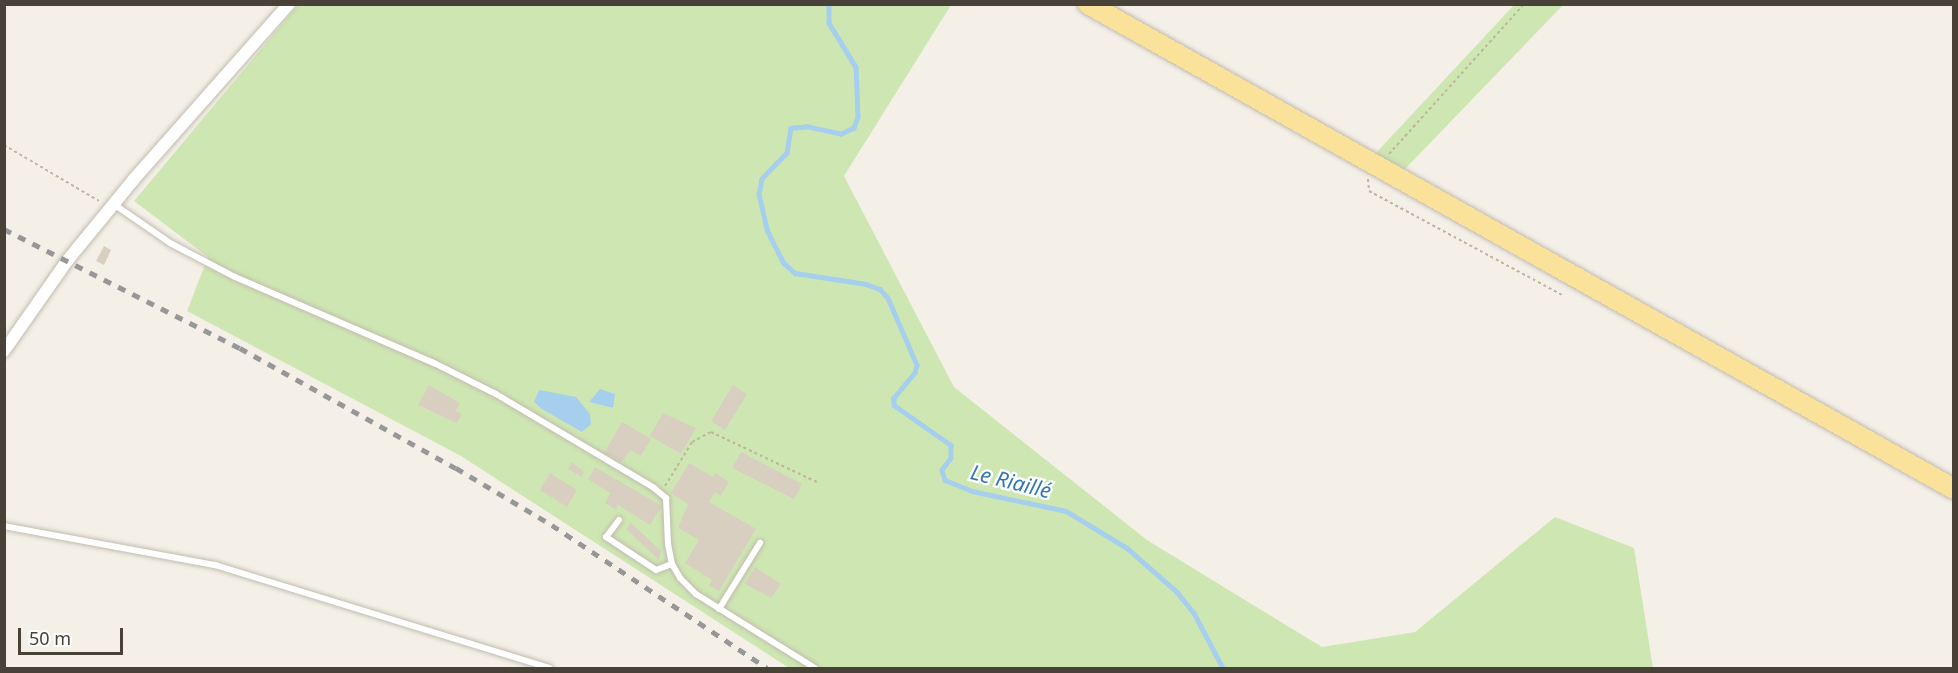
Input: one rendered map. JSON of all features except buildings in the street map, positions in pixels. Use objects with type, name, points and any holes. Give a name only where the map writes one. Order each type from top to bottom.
[{"type":"main road","points":[[1088,4],[1953,489]]},
{"type":"street","points":[[4,351],[67,261],[289,4]]},
{"type":"lane","points":[[113,207],[170,243],[235,277],[434,363],[496,394],[661,494],[669,510],[672,564],[696,594],[815,669]]},
{"type":"lane","points":[[619,519],[606,537],[656,570],[672,564]]},
{"type":"lane","points":[[4,526],[215,565],[549,669]]},
{"type":"lane","points":[[719,609],[760,543]]},
{"type":"path","points":[[1524,4],[1367,180],[1369,191],[1562,295]]},
{"type":"path","points":[[4,145],[113,207]]},
{"type":"path","points":[[661,494],[692,442],[711,432],[817,482]]},
{"type":"green space","points":[[298,5],[951,5],[844,176],[954,387],[1147,540],[1322,647],[1415,632],[1555,517],[1634,548],[1653,668],[789,668],[461,456],[187,311],[208,257],[134,201]]},
{"type":"green space","points":[[1514,5],[1563,5],[1405,169],[1375,154]]},
{"type":"water","points":[[600,389],[615,394],[613,408],[589,402]]},
{"type":"water","points":[[539,390],[576,397],[590,414],[591,424],[582,432],[542,409],[534,402]]},
{"type":"waterway","name":"Le Riaillé","points":[[829,4],[829,23],[856,67],[858,117],[854,128],[841,134],[807,127],[791,128],[787,153],[762,179],[759,194],[768,232],[784,263],[795,273],[866,284],[880,289],[888,298],[917,365],[915,373],[894,398],[894,405],[951,445],[951,458],[942,470],[945,480],[972,491],[1066,511],[1127,548],[1177,592],[1194,613],[1223,668]]},
{"type":"railway","points":[[4,229],[240,348],[456,468],[552,525],[767,668]]}]
